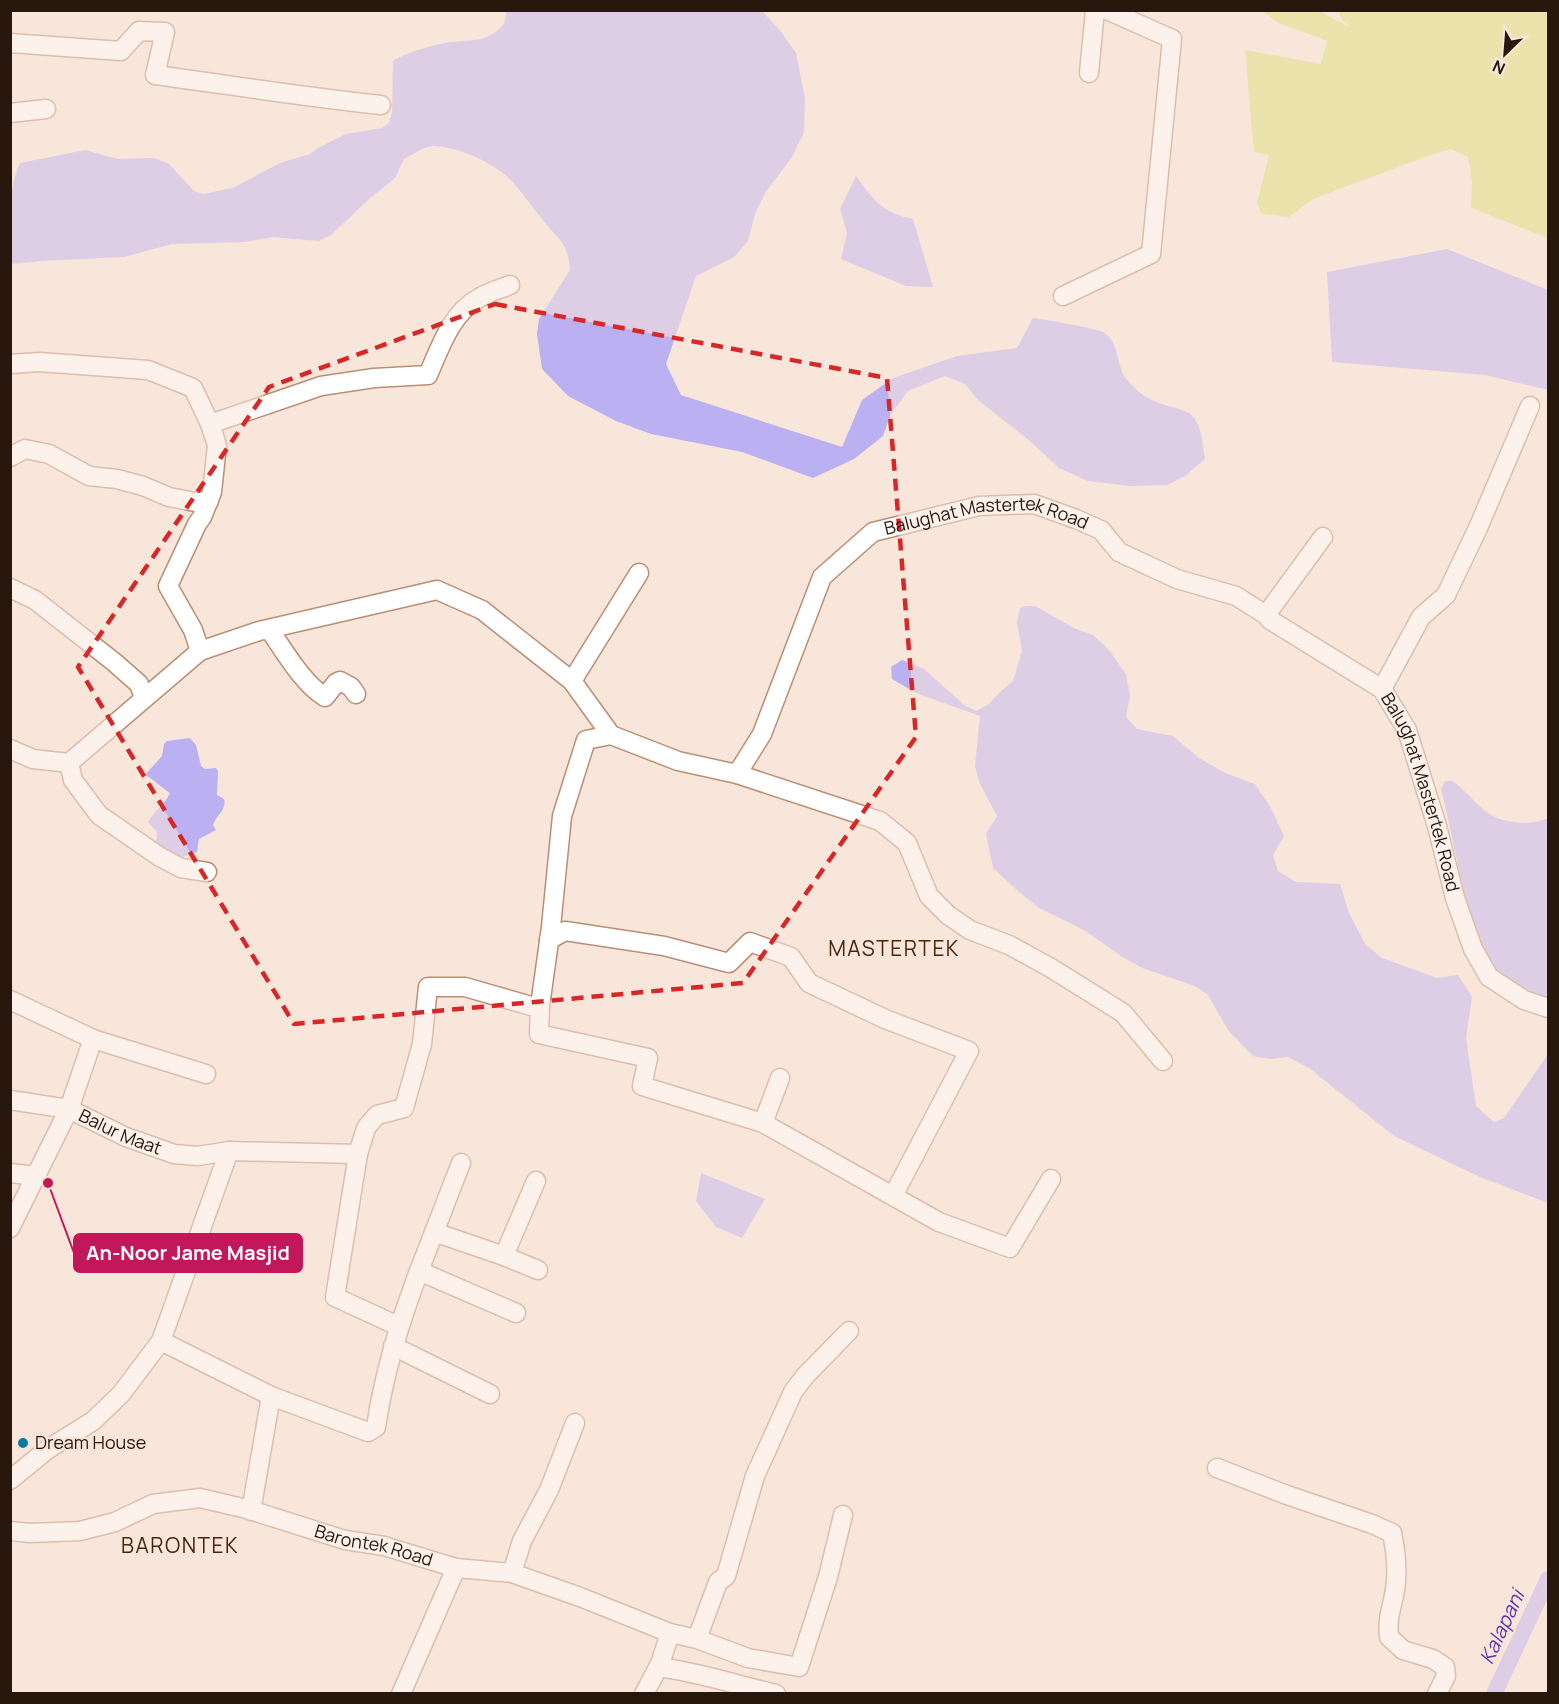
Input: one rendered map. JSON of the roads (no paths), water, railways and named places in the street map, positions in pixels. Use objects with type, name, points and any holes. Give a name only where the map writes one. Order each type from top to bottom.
[{"type":"street","points":[[1089,74],[1095,10]]},
{"type":"street","points":[[1063,296],[1151,254],[1172,39],[1107,10]]},
{"type":"street","points":[[10,44],[121,51],[139,31],[165,32],[155,75],[235,85],[290,95],[381,105]]},
{"type":"street","points":[[10,112],[46,109]]},
{"type":"street","points":[[210,424],[321,386],[374,378],[428,375],[447,332],[459,313],[478,298],[510,285]]},
{"type":"street","points":[[10,364],[39,362],[148,370],[193,388],[217,445],[212,492],[168,586],[193,630],[200,651]]},
{"type":"street","points":[[1382,689],[1421,617],[1446,594],[1478,528],[1530,406]]},
{"type":"street","points":[[10,457],[25,449],[41,452],[89,476],[117,479],[169,497],[195,502],[209,501]]},
{"type":"street","name":"Balughat Mastertek Road","points":[[737,774],[762,734],[822,578],[873,532],[979,507],[1034,504],[1101,531],[1119,552],[1177,579],[1236,596],[1270,620],[1382,689],[1407,730],[1437,826],[1455,898],[1473,949],[1489,977],[1524,1000],[1548,1008]]},
{"type":"street","points":[[1266,615],[1323,537]]},
{"type":"street","points":[[572,681],[639,573]]},
{"type":"street","points":[[10,588],[35,600],[114,662],[138,684],[144,698]]},
{"type":"street","points":[[10,749],[33,759],[69,764],[200,651],[269,629],[438,590],[482,610],[572,681],[611,735]]},
{"type":"street","points":[[269,629],[320,694],[325,697],[340,681],[351,687],[356,694]]},
{"type":"street","points":[[1051,1179],[1010,1248],[939,1222],[763,1123],[642,1086],[648,1058],[539,1034],[540,1006],[562,816],[586,740],[611,735],[678,761],[737,774],[880,821],[907,843],[929,896],[948,915],[970,930],[1009,945],[1051,968],[1123,1013],[1163,1060]]},
{"type":"street","points":[[69,764],[74,780],[99,815],[160,857],[182,868],[207,872]]},
{"type":"street","points":[[549,940],[565,931],[664,946],[729,963],[750,942],[791,957],[809,983],[885,1019],[969,1051],[893,1196]]},
{"type":"street","points":[[398,1326],[335,1297],[358,1154],[366,1128],[377,1114],[404,1108],[422,1044],[428,987],[465,987],[531,1006],[540,1006]]},
{"type":"street","points":[[10,1000],[93,1039],[206,1074]]},
{"type":"street","points":[[10,1228],[69,1109],[93,1039]]},
{"type":"street","points":[[763,1123],[780,1078]]},
{"type":"street","name":"Balur Maat","points":[[10,1100],[69,1109],[126,1137],[174,1154],[198,1156],[229,1151],[358,1154]]},
{"type":"street","points":[[10,1480],[48,1449],[93,1421],[120,1394],[161,1341],[229,1151]]},
{"type":"street","points":[[161,1341],[271,1396],[368,1432],[372,1431],[376,1427],[383,1383],[398,1326],[461,1163]]},
{"type":"street","points":[[10,1173],[36,1176]]},
{"type":"street","points":[[504,1256],[536,1181]]},
{"type":"street","points":[[434,1233],[538,1270]]},
{"type":"street","points":[[419,1271],[516,1313]]},
{"type":"street","points":[[697,1639],[718,1582],[726,1576],[754,1476],[793,1392],[805,1376],[849,1331]]},
{"type":"street","points":[[393,1346],[490,1394]]},
{"type":"street","points":[[251,1511],[271,1396]]},
{"type":"street","points":[[512,1573],[522,1541],[549,1490],[575,1423]]},
{"type":"street","points":[[1217,1468],[1392,1533],[1397,1554],[1395,1590],[1387,1619],[1389,1637],[1402,1650],[1433,1659],[1445,1667],[1446,1676],[1437,1694]]},
{"type":"street","name":"Barontek Road","points":[[10,1531],[30,1533],[80,1531],[115,1522],[153,1504],[200,1498],[345,1540],[384,1546],[456,1568],[512,1573],[670,1633],[697,1639],[748,1658],[799,1667],[828,1577],[843,1515]]},
{"type":"street","points":[[401,1694],[456,1568]]},
{"type":"street","points":[[644,1694],[658,1667],[670,1633]]},
{"type":"street","points":[[658,1667],[685,1670],[776,1694]]},
{"type":"waterway","name":"Kalapani","points":[[1494,1694],[1548,1579]]},
{"type":"place","name":"An-Noor Jame Masjid","points":[[48,1183]]},
{"type":"place","name":"Dream House","points":[[23,1443]]},
{"type":"district","name":"MASTERTEK","points":[[894,949]]},
{"type":"district","name":"BARONTEK","points":[[180,1546]]}]
